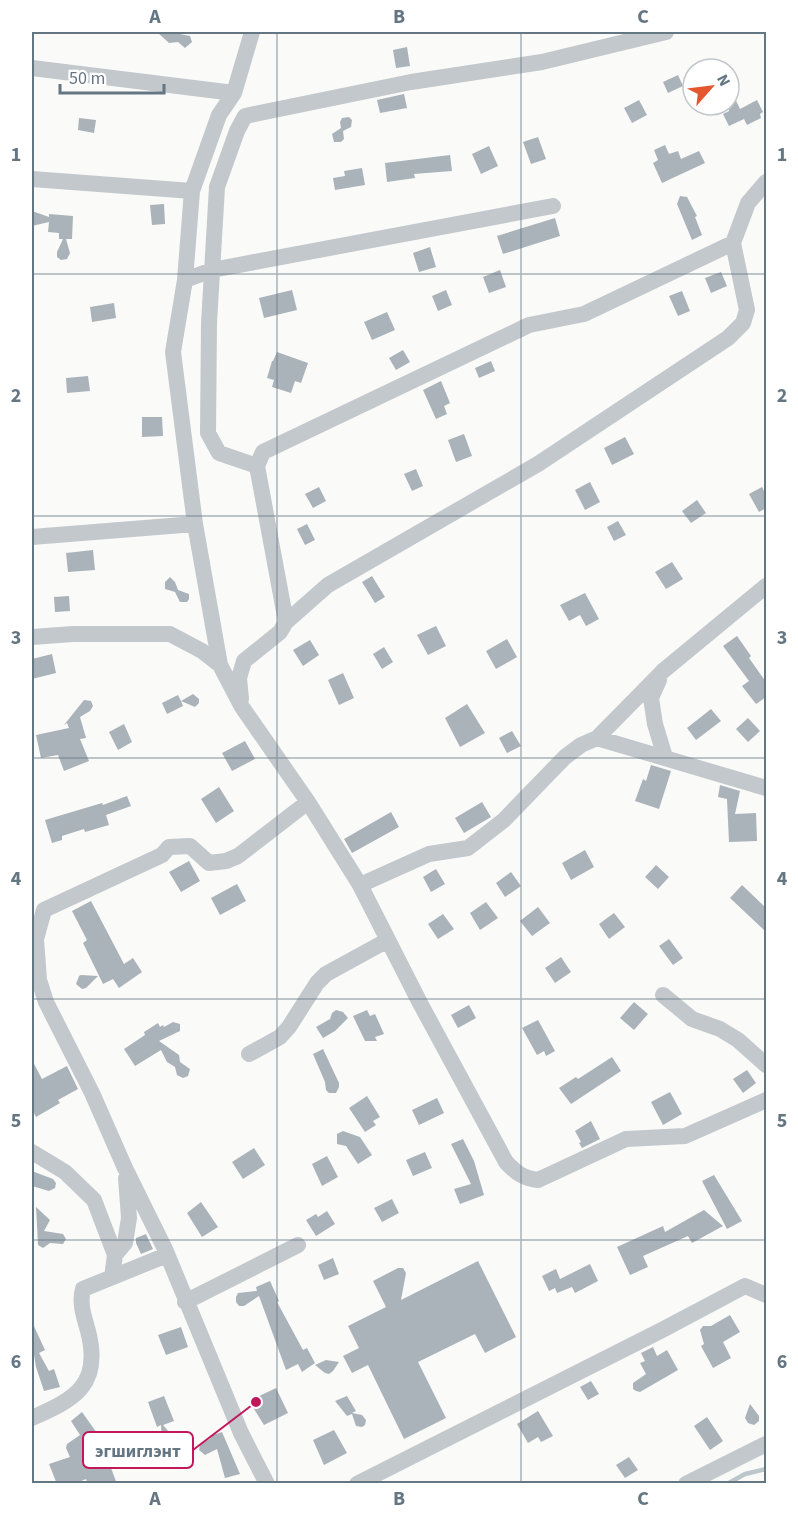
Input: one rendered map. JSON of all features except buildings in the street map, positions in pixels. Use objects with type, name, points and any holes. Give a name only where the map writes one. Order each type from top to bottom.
[{"type":"street","points":[[252,32],[234,93],[219,115],[192,191],[185,280],[173,352],[195,524],[220,665],[242,707],[308,802],[360,885],[506,1162],[515,1172],[526,1178],[538,1180],[626,1139],[685,1136],[766,1100]]},
{"type":"street","points":[[256,466],[219,453],[208,433],[209,323],[217,187],[237,131],[245,116],[411,82],[542,62],[666,32]]},
{"type":"street","points":[[32,68],[234,93]]},
{"type":"street","points":[[32,179],[192,191]]},
{"type":"street","points":[[242,707],[239,678],[244,661],[280,632],[286,622],[327,585],[538,464],[728,338],[743,323],[747,310],[733,243],[748,203],[766,182]]},
{"type":"street","points":[[185,280],[212,270],[553,206]]},
{"type":"street","points":[[286,622],[256,466],[263,452],[529,325],[584,314],[733,243]]},
{"type":"street","points":[[32,537],[195,524]]},
{"type":"street","points":[[360,885],[429,854],[468,848],[504,820],[565,757],[580,745],[597,738],[663,671],[766,586]]},
{"type":"street","points":[[32,637],[74,634],[170,634],[202,651],[220,665]]},
{"type":"street","points":[[663,671],[651,698],[655,724],[665,757]]},
{"type":"street","points":[[597,738],[766,788]]},
{"type":"street","points":[[267,1484],[241,1433],[167,1255],[92,1093],[46,1002],[39,980],[36,939],[44,910],[162,855],[169,848],[190,846],[209,863],[226,861],[238,856],[308,802]]},
{"type":"street","points":[[249,1054],[280,1037],[317,983],[326,974],[388,940]]},
{"type":"street","points":[[663,995],[692,1019],[720,1029],[738,1040],[766,1065]]},
{"type":"street","points":[[32,1152],[65,1172],[94,1200],[115,1255],[112,1277]]},
{"type":"street","points":[[115,1255],[125,1243],[129,1218],[125,1168]]},
{"type":"street","points":[[185,1302],[298,1245]]},
{"type":"street","points":[[32,1418],[64,1403],[83,1389],[90,1366],[91,1343],[80,1300],[83,1289],[167,1255]]},
{"type":"street","points":[[357,1484],[745,1286],[766,1295]]},
{"type":"street","points":[[686,1484],[766,1444]]},
{"type":"waterway","points":[[727,1484],[745,1474],[766,1469]]},
{"type":"place","name":"эгшиглэнт","points":[[256,1402]]}]
